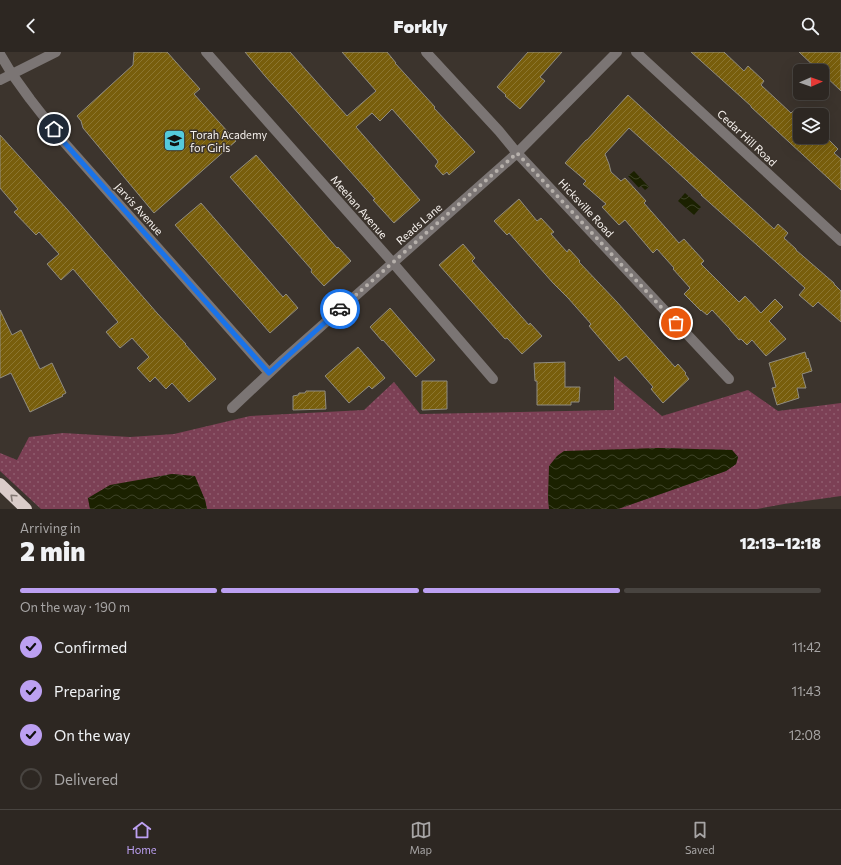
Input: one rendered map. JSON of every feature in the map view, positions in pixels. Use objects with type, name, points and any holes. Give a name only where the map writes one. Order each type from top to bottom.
[{"type":"highway","points":[[0,484],[26,509]]},
{"type":"street","points":[[0,80],[56,52]]},
{"type":"street","name":"Meehan Avenue","points":[[206,52],[393,263],[493,379]]},
{"type":"street","name":"Hicksville Road","points":[[426,52],[499,131],[517,153],[729,379]]},
{"type":"street","name":"Reads Lane","points":[[232,408],[269,373],[517,153],[617,52]]},
{"type":"street","name":"Cedar Hill Road","points":[[636,52],[841,241]]},
{"type":"street","name":"Jarvis Avenue","points":[[0,54],[30,99],[62,140],[269,373]]},
{"type":"shaded area","points":[[614,376],[662,416],[748,390],[778,411],[841,403],[841,496],[757,509],[618,509],[726,471],[736,464],[738,457],[732,450],[658,448],[548,496],[549,509],[207,509],[205,500],[195,477],[172,474],[147,479],[88,498],[90,509],[41,509],[0,471],[0,453],[17,460],[29,437],[63,433],[130,437],[174,434],[250,416],[364,410],[394,382],[420,414],[614,410]]},
{"type":"water","points":[[634,171],[649,187],[645,190],[641,186],[639,188],[628,176]]},
{"type":"water","points":[[685,193],[701,207],[694,215],[678,201]]},
{"type":"water","points":[[658,448],[732,450],[738,457],[736,464],[726,471],[618,509],[549,509],[549,466],[557,456],[564,451]]},
{"type":"water","points":[[172,474],[195,476],[207,509],[90,509],[88,498],[110,485]]},
{"type":"building","name":"Torah Academy for Girls","points":[[134,52],[167,52],[200,89],[194,94],[236,141],[154,213],[83,128],[81,121],[77,116],[133,65]]},
{"type":"building","points":[[245,52],[290,52],[347,116],[376,91],[342,52],[387,52],[395,63],[435,107],[434,108],[475,152],[449,175],[447,172],[443,175],[435,166],[438,162],[437,160],[392,109],[380,121],[372,113],[356,127],[420,200],[394,223],[373,200],[375,199]]},
{"type":"building","points":[[528,52],[562,52],[540,77],[545,81],[520,109],[497,87]]},
{"type":"building","points":[[691,52],[724,52],[744,71],[748,66],[764,81],[761,85],[791,113],[793,111],[793,144],[829,144],[829,140],[838,149],[834,153],[841,159],[841,190],[751,107]]},
{"type":"building","points":[[799,52],[841,52],[841,91],[829,80],[829,64],[812,64]]},
{"type":"building","points":[[628,95],[774,229],[778,224],[788,233],[784,238],[841,291],[841,322],[818,302],[813,307],[799,295],[805,288],[629,128],[605,154],[611,172],[621,181],[625,178],[646,201],[644,203],[679,243],[684,239],[704,261],[701,264],[739,302],[745,296],[761,313],[775,299],[783,307],[769,321],[786,339],[766,356],[752,340],[747,345],[741,339],[739,340],[712,310],[707,315],[684,294],[690,288],[657,249],[653,253],[625,220],[619,225],[602,207],[606,204],[583,184],[586,181],[565,163]]},
{"type":"building","points":[[0,135],[216,379],[189,402],[172,383],[166,389],[155,377],[150,382],[137,368],[149,357],[132,338],[120,348],[106,332],[118,322],[73,269],[61,280],[47,264],[59,254],[39,232],[36,235],[14,212],[18,209],[0,188]]},
{"type":"building","points":[[256,155],[337,248],[338,247],[351,261],[324,286],[311,272],[312,270],[230,177]]},
{"type":"building","points":[[519,199],[537,221],[541,218],[554,232],[551,234],[567,252],[569,249],[580,261],[579,262],[675,367],[678,364],[686,373],[685,374],[689,379],[663,403],[651,389],[653,387],[626,356],[619,361],[589,326],[591,324],[568,298],[509,233],[507,235],[494,221]]},
{"type":"building","points":[[201,203],[283,297],[286,294],[298,308],[270,333],[175,225]]},
{"type":"building","points":[[463,244],[475,258],[472,261],[529,325],[530,323],[542,336],[522,354],[507,338],[505,339],[439,265]]},
{"type":"building","points":[[390,308],[435,360],[416,377],[370,327]]},
{"type":"building","points":[[0,310],[12,335],[21,330],[40,369],[52,363],[66,393],[62,395],[63,396],[30,412],[11,373],[0,378]]},
{"type":"building","points":[[358,347],[385,378],[372,389],[369,386],[349,403],[325,376]]},
{"type":"building","points":[[805,352],[812,371],[802,374],[806,388],[797,388],[799,398],[777,405],[772,388],[776,387],[769,363]]},
{"type":"building","points":[[565,362],[565,387],[580,387],[579,402],[571,402],[571,405],[537,405],[537,381],[535,381],[534,363]]},
{"type":"building","points":[[422,381],[447,381],[447,409],[422,410]]},
{"type":"building","points":[[306,391],[325,391],[326,409],[293,410],[293,396],[298,395],[299,393],[305,393]]},
{"type":"way so far","points":[[340,309],[517,153],[676,323]]},
{"type":"place","name":"Torah Academy for Girls","points":[[174,141]]},
{"type":"route","points":[[54,129],[62,140],[269,373],[340,309]]}]
